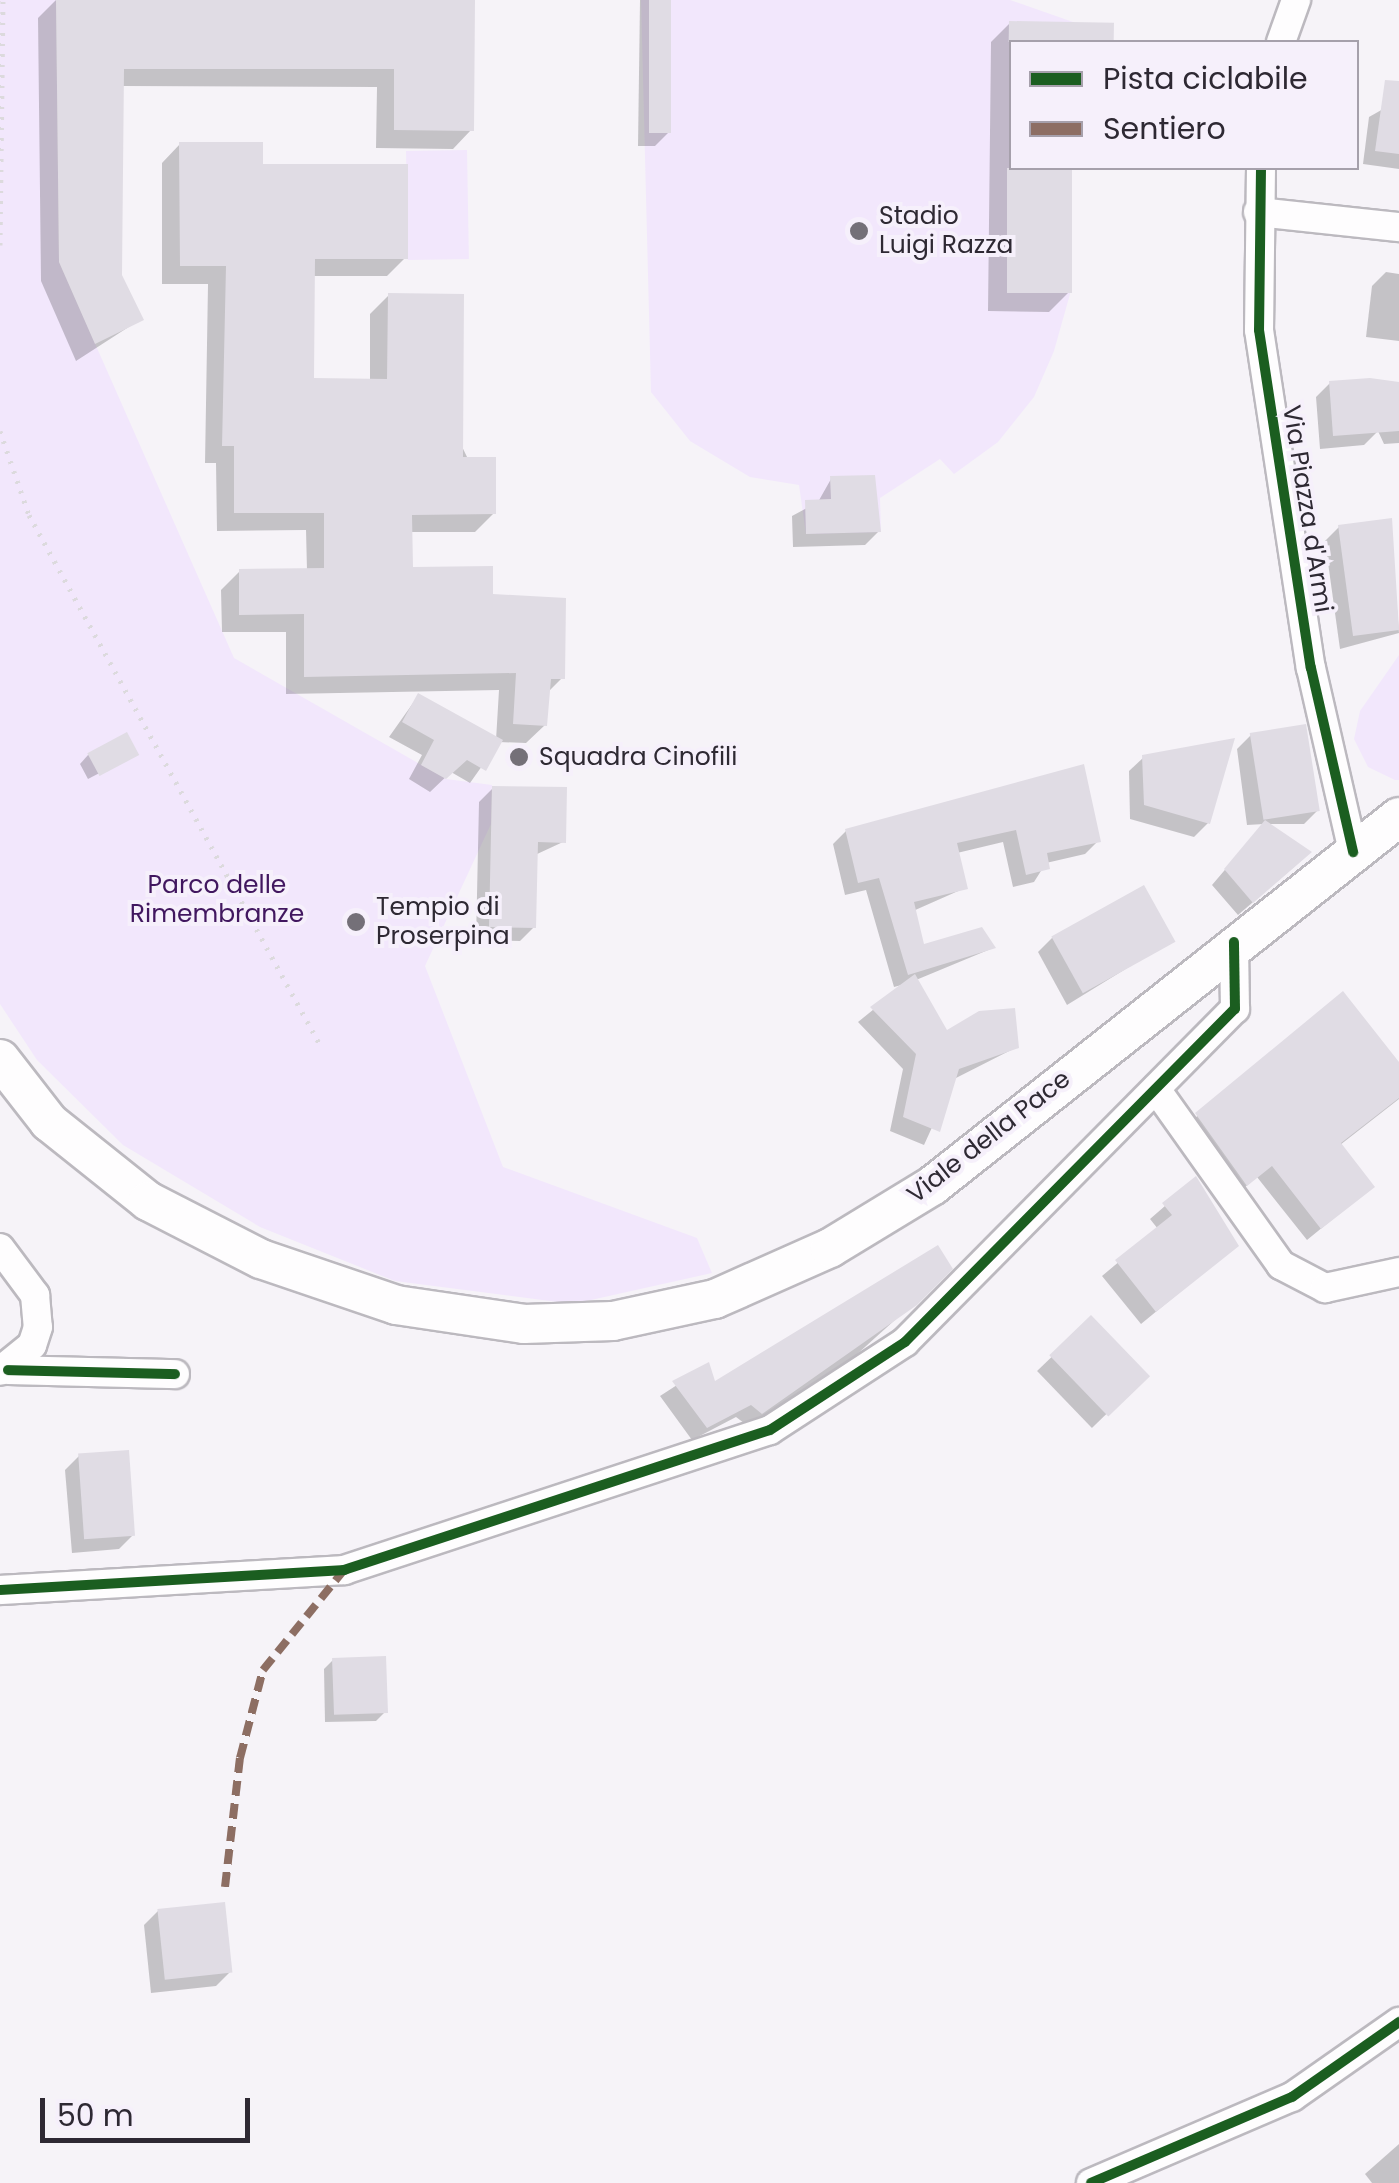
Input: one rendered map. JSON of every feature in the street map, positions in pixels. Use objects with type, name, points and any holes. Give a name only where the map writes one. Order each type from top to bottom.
[{"type":"main road","name":"Viale della Pace","points":[[0,1059],[49,1122],[148,1201],[260,1259],[396,1305],[524,1324],[613,1321],[715,1299],[830,1248],[932,1186],[1234,942],[1399,817]]},
{"type":"street","points":[[1281,40],[1296,0]]},
{"type":"street","name":"Via Piazza d'Armi","points":[[1261,170],[1259,330],[1312,668],[1353,852]]},
{"type":"street","points":[[1258,212],[1399,227]]},
{"type":"street","points":[[0,1590],[344,1570],[770,1430],[905,1342],[1235,1009],[1234,942]]},
{"type":"street","points":[[1156,1089],[1281,1265],[1324,1288],[1399,1272]]},
{"type":"street","points":[[0,1248],[34,1295],[38,1327],[4,1370]]},
{"type":"street","points":[[4,1370],[175,1374]]},
{"type":"street","points":[[1091,2183],[1292,2097],[1399,2022]]},
{"type":"path","points":[[0,245],[3,0]]},
{"type":"path","points":[[0,431],[29,515],[319,1043]]},
{"type":"green space","name":"Parco delle Rimembranze","points":[[0,0],[56,0],[59,262],[234,658],[446,779],[492,785],[491,824],[425,966],[503,1167],[697,1238],[712,1273],[573,1304],[395,1281],[260,1227],[123,1145],[37,1060],[0,1004]]},
{"type":"green space","name":"Stadio Luigi Razza","points":[[641,0],[1010,0],[1073,22],[1073,40],[1009,40],[1009,170],[1072,170],[1070,294],[1054,351],[1034,397],[998,442],[954,474],[940,459],[880,498],[881,532],[806,534],[799,485],[750,477],[690,441],[651,392]]},
{"type":"green space","points":[[467,150],[469,259],[408,260],[406,151]]},
{"type":"green space","points":[[1399,655],[1399,780],[1395,780],[1368,767],[1354,739],[1360,711]]},
{"type":"building","points":[[56,0],[475,0],[474,131],[394,130],[394,69],[124,69],[122,275],[144,320],[95,344],[59,262]]},
{"type":"building","points":[[649,0],[671,0],[671,133],[649,133]]},
{"type":"building","points":[[1009,21],[1114,23],[1114,40],[1009,42]]},
{"type":"building","points":[[1385,80],[1399,81],[1399,154],[1375,151]]},
{"type":"building","points":[[179,142],[263,142],[263,164],[408,164],[408,259],[315,259],[314,378],[387,379],[388,293],[464,294],[463,457],[496,457],[496,514],[412,515],[413,567],[493,566],[493,594],[566,598],[565,679],[551,679],[547,726],[513,724],[516,673],[304,677],[304,614],[239,615],[239,569],[324,568],[324,513],[234,513],[234,446],[222,446],[226,266],[180,266]]},
{"type":"building","points":[[1007,168],[1072,170],[1072,293],[1007,293]]},
{"type":"building","points":[[1370,378],[1399,382],[1399,431],[1333,436],[1329,381]]},
{"type":"building","points":[[875,475],[881,532],[806,534],[805,500],[831,499],[830,476]]},
{"type":"building","points":[[1392,518],[1399,630],[1353,636],[1338,525]]},
{"type":"building","points":[[418,693],[503,740],[486,771],[467,760],[446,779],[421,765],[434,740],[402,722]]},
{"type":"building","points":[[1306,724],[1320,811],[1263,820],[1250,733]]},
{"type":"building","points":[[127,732],[139,755],[99,776],[87,753]]},
{"type":"building","points":[[1235,738],[1210,824],[1144,805],[1142,755]]},
{"type":"building","points":[[1084,764],[1101,842],[1047,853],[1050,869],[1026,875],[1016,830],[957,843],[968,889],[914,902],[924,944],[982,927],[996,948],[908,975],[879,878],[858,883],[845,829]]},
{"type":"building","points":[[492,786],[567,787],[566,843],[538,842],[536,928],[489,927]]},
{"type":"building","points":[[1265,820],[1312,852],[1253,903],[1224,869]]},
{"type":"building","points":[[1144,885],[1176,942],[1083,993],[1051,936]]},
{"type":"building","points":[[915,974],[947,1030],[979,1011],[1015,1008],[1019,1048],[959,1069],[940,1132],[903,1117],[916,1054],[870,1007]]},
{"type":"building","points":[[1343,991],[1399,1062],[1399,1098],[1341,1143],[1375,1187],[1321,1229],[1272,1166],[1247,1186],[1195,1113]]},
{"type":"building","points":[[1196,1176],[1239,1246],[1156,1312],[1115,1260],[1172,1215],[1162,1203]]},
{"type":"building","points":[[938,1245],[953,1269],[917,1305],[762,1414],[751,1405],[707,1428],[672,1381],[709,1362],[715,1381]]},
{"type":"building","points":[[1091,1315],[1150,1376],[1108,1416],[1049,1355]]},
{"type":"building","points":[[129,1450],[135,1536],[84,1539],[78,1454]]},
{"type":"building","points":[[386,1656],[388,1713],[334,1715],[332,1658]]},
{"type":"building","points":[[225,1902],[232,1973],[165,1980],[157,1909]]},
{"type":"marked path","points":[[225,1887],[240,1758],[263,1670],[344,1570]]},
{"type":"cycle path","points":[[1261,170],[1259,330],[1311,668],[1353,852]]},
{"type":"cycle path","points":[[0,1590],[344,1570],[770,1430],[905,1342],[1235,1009],[1234,942]]},
{"type":"cycle path","points":[[8,1370],[175,1374]]},
{"type":"cycle path","points":[[1091,2183],[1292,2097],[1399,2022]]},
{"type":"place","name":"Stadio Luigi Razza","points":[[859,231]]},
{"type":"place","name":"Squadra Cinofili","points":[[519,757]]},
{"type":"place","name":"Tempio di Proserpina","points":[[356,922]]}]
